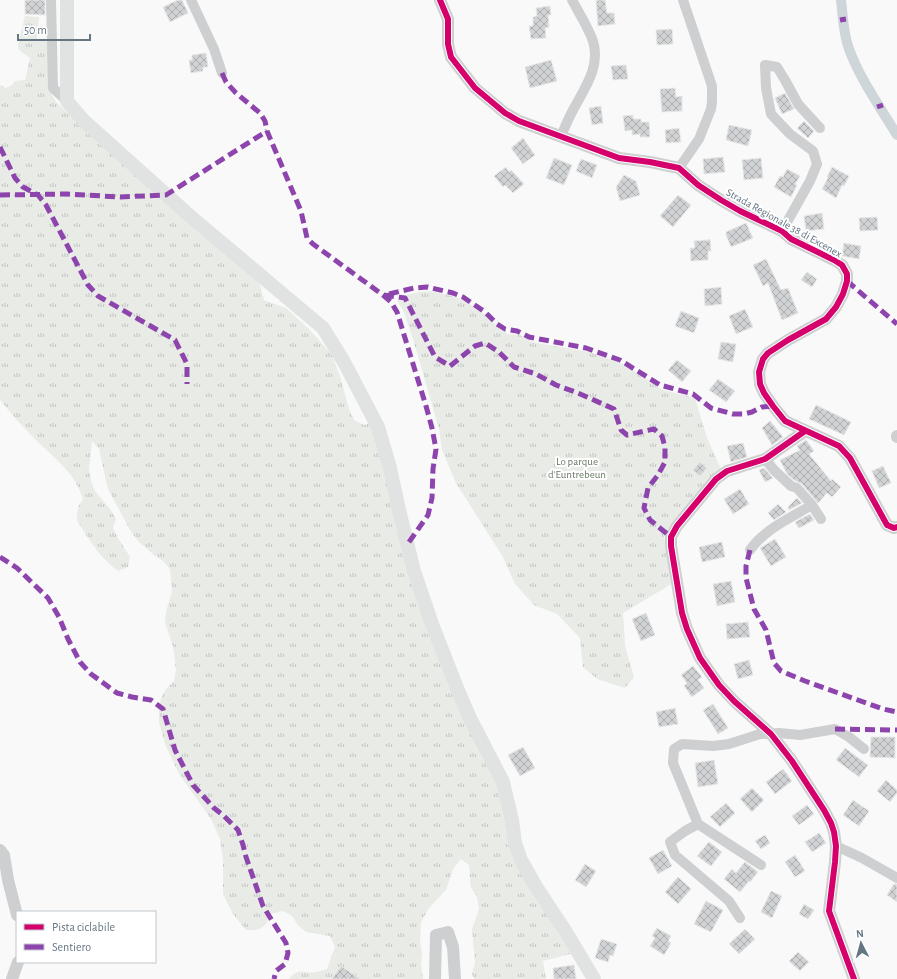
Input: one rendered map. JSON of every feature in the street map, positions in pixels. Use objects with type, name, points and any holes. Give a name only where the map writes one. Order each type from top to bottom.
[{"type":"main road","points":[[67,0],[67,101],[83,120],[190,216],[323,328],[344,362],[378,427],[390,468],[414,571],[432,624],[457,688],[470,718],[503,782],[521,860],[594,979]]},
{"type":"street","points":[[51,0],[52,88],[67,101]]},
{"type":"street","points":[[191,0],[214,49],[222,73]]},
{"type":"street","name":"Strada Regionale 38 di Excenex","points":[[440,0],[448,19],[448,44],[451,56],[475,88],[505,113],[519,121],[619,158],[679,168],[698,184],[721,200],[782,231],[791,239],[834,260],[842,266],[847,274],[847,281],[843,294],[836,307],[826,319],[768,353],[763,359],[759,372],[760,384],[764,394],[785,421],[839,446],[850,458],[887,525],[894,528],[897,527]]},
{"type":"street","points":[[561,136],[590,79],[595,56],[593,42],[583,19],[572,0]]},
{"type":"street","points":[[679,168],[699,139],[711,109],[712,102],[712,86],[683,0]]},
{"type":"street","points":[[782,231],[818,164],[813,151],[790,134],[771,114],[766,88],[765,65],[776,67],[798,104],[820,128]]},
{"type":"street","points":[[805,431],[765,459],[727,471],[716,479],[677,526],[671,537],[671,546],[682,613],[687,629],[700,658],[719,685],[734,701],[771,734],[792,761],[824,810],[834,832],[836,846],[835,862],[829,911],[854,979]]},
{"type":"street","points":[[765,459],[791,486],[797,488],[812,505],[820,519]]},
{"type":"street","points":[[750,550],[763,535],[774,527],[812,505]]},
{"type":"street","points":[[761,865],[698,824],[673,763],[674,749],[682,744],[713,746],[729,744],[760,734],[779,733],[800,735],[835,729],[849,737],[864,749]]},
{"type":"street","points":[[698,824],[670,842],[675,856],[729,901],[740,918]]},
{"type":"street","points":[[836,846],[862,858],[897,878]]},
{"type":"street","points":[[0,850],[4,855],[8,880],[16,911]]},
{"type":"street","points":[[436,979],[436,935],[448,932],[453,947],[455,979]]},
{"type":"street","points":[[12,979],[18,963]]},
{"type":"green space","points":[[25,16],[39,17],[37,39],[49,40],[53,42],[52,95],[57,103],[259,281],[264,300],[286,308],[309,329],[332,355],[340,376],[349,409],[354,420],[364,425],[371,422],[382,455],[394,514],[502,790],[507,825],[574,953],[543,961],[546,979],[474,979],[472,974],[475,963],[472,929],[479,909],[477,897],[471,888],[469,865],[461,859],[453,869],[446,890],[429,908],[421,922],[420,942],[423,979],[289,979],[295,973],[317,972],[327,969],[335,947],[330,936],[306,932],[298,925],[292,916],[283,911],[271,914],[267,923],[262,928],[255,930],[246,930],[233,914],[223,894],[223,860],[220,839],[211,819],[179,774],[165,744],[159,722],[161,698],[166,689],[174,681],[176,670],[173,647],[165,622],[166,612],[172,591],[170,569],[163,561],[138,541],[130,530],[109,491],[99,449],[92,441],[89,470],[91,481],[95,491],[116,519],[113,528],[130,557],[128,567],[118,571],[108,562],[95,547],[77,520],[77,511],[83,499],[74,480],[61,464],[27,431],[0,400],[0,85],[6,88],[12,85],[15,81],[25,80],[30,58],[19,50],[18,45]]},
{"type":"green space","name":"Lo parque d'Euntrebeun","points":[[430,291],[456,297],[465,301],[487,316],[499,328],[508,334],[520,335],[532,342],[589,352],[623,364],[663,390],[695,398],[707,438],[721,469],[664,536],[673,583],[623,613],[625,646],[634,677],[625,688],[597,679],[583,667],[580,638],[557,614],[534,605],[515,584],[503,557],[456,483],[442,450],[439,429],[413,339],[404,312],[397,301],[404,296],[417,292]]},
{"type":"building","points":[[25,0],[45,0],[45,15],[25,14]]},
{"type":"building","points":[[178,0],[182,0],[188,13],[170,22],[163,7]]},
{"type":"building","points":[[596,0],[605,0],[607,13],[614,13],[615,24],[598,26]]},
{"type":"building","points":[[550,6],[551,15],[548,15],[549,27],[545,28],[546,38],[531,39],[529,26],[533,26],[533,17],[537,16],[536,8]]},
{"type":"building","points":[[672,29],[673,44],[657,45],[656,30]]},
{"type":"building","points":[[206,53],[208,67],[203,67],[203,71],[191,73],[189,60],[192,60],[192,55]]},
{"type":"building","points":[[551,60],[557,81],[530,88],[525,67]]},
{"type":"building","points":[[626,65],[628,79],[613,80],[611,66]]},
{"type":"building","points":[[675,88],[676,97],[682,96],[682,111],[662,112],[660,89]]},
{"type":"building","points":[[785,93],[794,109],[782,114],[775,98]]},
{"type":"building","points":[[601,106],[603,123],[592,125],[589,108]]},
{"type":"building","points":[[633,115],[633,119],[641,119],[641,122],[649,122],[650,137],[640,137],[640,134],[632,135],[632,130],[625,131],[623,116]]},
{"type":"building","points":[[804,121],[814,131],[808,138],[797,128]]},
{"type":"building","points":[[729,125],[752,130],[748,146],[726,140]]},
{"type":"building","points":[[679,128],[681,142],[666,143],[665,130]]},
{"type":"building","points":[[523,138],[535,155],[523,164],[511,148]]},
{"type":"building","points":[[723,157],[725,172],[704,174],[703,159]]},
{"type":"building","points":[[554,158],[572,165],[564,185],[546,178]]},
{"type":"building","points":[[761,158],[763,178],[744,180],[742,160]]},
{"type":"building","points":[[581,159],[597,165],[592,178],[576,171]]},
{"type":"building","points":[[506,167],[509,172],[511,170],[524,184],[513,193],[505,185],[503,187],[494,176]]},
{"type":"building","points":[[832,167],[849,176],[844,186],[842,185],[836,198],[822,189]]},
{"type":"building","points":[[787,169],[800,176],[795,184],[797,185],[791,197],[774,187],[780,176],[783,177]]},
{"type":"building","points":[[624,175],[636,181],[640,195],[620,201],[616,187]]},
{"type":"building","points":[[678,195],[691,205],[673,227],[660,216]]},
{"type":"building","points":[[822,213],[824,229],[806,231],[804,216]]},
{"type":"building","points":[[877,217],[878,230],[860,231],[859,218]]},
{"type":"building","points":[[746,223],[753,238],[731,247],[726,232]]},
{"type":"building","points":[[710,239],[711,251],[708,251],[708,260],[691,261],[690,248],[695,248],[694,241],[707,240],[706,241]]},
{"type":"building","points":[[844,243],[861,246],[859,259],[842,256]]},
{"type":"building","points":[[766,259],[781,290],[788,288],[798,313],[782,320],[768,283],[763,286],[753,265]]},
{"type":"building","points":[[807,272],[817,279],[812,287],[801,280]]},
{"type":"building","points":[[721,287],[722,304],[705,306],[704,289]]},
{"type":"building","points":[[745,309],[753,327],[736,334],[729,316]]},
{"type":"building","points":[[681,311],[699,318],[694,333],[675,326]]},
{"type":"building","points":[[721,342],[736,344],[733,362],[718,359]]},
{"type":"building","points":[[677,360],[691,371],[682,382],[668,370]]},
{"type":"building","points":[[718,379],[735,391],[726,402],[709,390]]},
{"type":"building","points":[[816,405],[851,422],[844,435],[809,419]]},
{"type":"building","points":[[770,421],[783,437],[772,445],[762,428]]},
{"type":"building","points":[[806,440],[814,451],[809,454],[831,481],[832,479],[841,487],[832,497],[827,493],[818,503],[802,484],[787,474],[780,460],[800,450],[797,446]]},
{"type":"building","points":[[743,443],[747,457],[731,462],[727,446]]},
{"type":"building","points":[[700,462],[707,468],[700,476],[693,470]]},
{"type":"building","points":[[883,466],[891,483],[879,488],[872,471]]},
{"type":"building","points":[[764,468],[773,478],[765,482],[759,470]]},
{"type":"building","points":[[740,489],[749,504],[733,514],[724,499]]},
{"type":"building","points":[[797,498],[802,503],[789,510],[788,507]]},
{"type":"building","points":[[778,504],[786,512],[774,520],[768,513]]},
{"type":"building","points":[[810,514],[814,520],[799,528],[795,522]]},
{"type":"building","points":[[775,539],[786,557],[771,566],[760,548]]},
{"type":"building","points":[[722,542],[725,557],[702,562],[699,547]]},
{"type":"building","points":[[731,581],[735,602],[717,606],[713,584]]},
{"type":"building","points":[[646,613],[655,635],[641,641],[632,619]]},
{"type":"building","points":[[748,622],[750,637],[727,639],[726,624]]},
{"type":"building","points":[[749,660],[753,675],[738,679],[734,664]]},
{"type":"building","points":[[693,666],[702,677],[698,680],[704,688],[692,697],[684,686],[687,683],[681,675]]},
{"type":"building","points":[[713,704],[728,728],[718,734],[703,710]]},
{"type":"building","points":[[675,708],[678,724],[659,727],[656,712]]},
{"type":"building","points":[[871,737],[895,737],[895,758],[870,757]]},
{"type":"building","points":[[523,747],[535,768],[520,776],[508,755]]},
{"type":"building","points":[[845,748],[868,765],[859,777],[836,760]]},
{"type":"building","points":[[714,760],[718,784],[698,787],[695,763]]},
{"type":"building","points":[[783,769],[792,781],[775,794],[766,782]]},
{"type":"building","points":[[886,780],[897,790],[897,793],[890,802],[877,791]]},
{"type":"building","points":[[752,788],[764,800],[752,812],[740,799]]},
{"type":"building","points":[[853,800],[869,811],[859,826],[843,815]]},
{"type":"building","points":[[726,803],[735,813],[720,827],[710,817]]},
{"type":"building","points":[[807,805],[814,814],[799,825],[792,816]]},
{"type":"building","points":[[819,833],[826,843],[812,852],[805,842]]},
{"type":"building","points":[[765,835],[770,843],[761,849],[755,841]]},
{"type":"building","points":[[709,842],[722,852],[711,866],[697,856]]},
{"type":"building","points":[[663,850],[672,866],[658,874],[649,858]]},
{"type":"building","points":[[795,855],[805,871],[795,877],[785,862]]},
{"type":"building","points":[[745,862],[758,872],[740,892],[724,879],[732,869],[736,873]]},
{"type":"building","points":[[585,864],[596,871],[586,887],[575,880]]},
{"type":"building","points":[[678,877],[691,889],[678,904],[665,892]]},
{"type":"building","points":[[894,884],[897,884],[897,902],[887,895]]},
{"type":"building","points":[[771,891],[782,896],[772,918],[761,912]]},
{"type":"building","points":[[706,901],[723,910],[711,932],[694,924]]},
{"type":"building","points":[[804,904],[814,910],[808,919],[799,914]]},
{"type":"building","points":[[657,928],[671,936],[668,941],[671,943],[664,955],[650,946],[655,938],[652,936]]},
{"type":"building","points":[[745,929],[755,939],[739,954],[729,944]]},
{"type":"building","points":[[601,939],[617,944],[613,956],[610,955],[608,962],[595,958]]},
{"type":"building","points":[[798,952],[809,962],[800,971],[789,961]]},
{"type":"building","points":[[574,965],[576,979],[554,979],[553,968]]},
{"type":"building","points":[[341,966],[360,979],[332,979]]},
{"type":"waterway","points":[[841,0],[849,49],[871,93],[897,135]]},
{"type":"marked path","points":[[840,20],[846,19]]},
{"type":"marked path","points":[[222,73],[226,82],[236,93],[260,113],[265,121],[267,131],[301,211],[307,238],[383,295],[391,302],[397,312],[426,406],[436,449],[433,469],[432,498],[428,515],[407,545]]},
{"type":"marked path","points":[[877,107],[883,105]]},
{"type":"marked path","points":[[0,195],[67,194],[120,197],[166,195],[267,131]]},
{"type":"marked path","points":[[0,147],[15,178],[23,187],[38,195],[46,205],[88,285],[98,296],[175,340],[187,364],[187,384]]},
{"type":"marked path","points":[[847,281],[897,324]]},
{"type":"marked path","points":[[389,294],[414,288],[427,287],[453,293],[463,297],[485,312],[497,324],[505,329],[517,331],[529,337],[586,348],[620,360],[660,385],[693,394],[711,408],[733,414],[744,414],[762,407],[773,406]]},
{"type":"marked path","points":[[384,295],[405,298],[435,357],[450,366],[475,346],[485,343],[499,352],[514,367],[536,374],[556,385],[614,409],[621,430],[627,435],[654,429],[662,436],[665,447],[665,462],[658,475],[648,488],[644,508],[650,520],[671,537]]},
{"type":"marked path","points":[[750,550],[746,566],[746,578],[754,609],[766,630],[774,663],[781,671],[883,709],[897,712]]},
{"type":"marked path","points":[[0,557],[17,568],[48,598],[59,617],[80,662],[91,674],[117,693],[151,700],[163,709],[175,750],[193,785],[214,808],[238,830],[263,906],[286,943],[288,953],[285,964],[276,971],[274,979]]},
{"type":"marked path","points":[[835,729],[897,730]]},
{"type":"cycle path","points":[[440,0],[448,19],[448,44],[451,57],[475,88],[505,113],[519,121],[619,158],[679,168],[698,185],[721,200],[782,231],[791,239],[842,265],[847,274],[847,281],[843,294],[836,307],[826,319],[768,353],[763,359],[759,372],[760,384],[764,393],[785,421],[839,446],[850,458],[887,525],[894,528],[897,527]]},
{"type":"cycle path","points":[[805,431],[765,459],[727,471],[716,479],[677,526],[671,537],[671,546],[682,613],[687,629],[700,658],[719,685],[734,701],[771,734],[792,761],[831,823],[836,846],[829,911],[854,979]]}]
